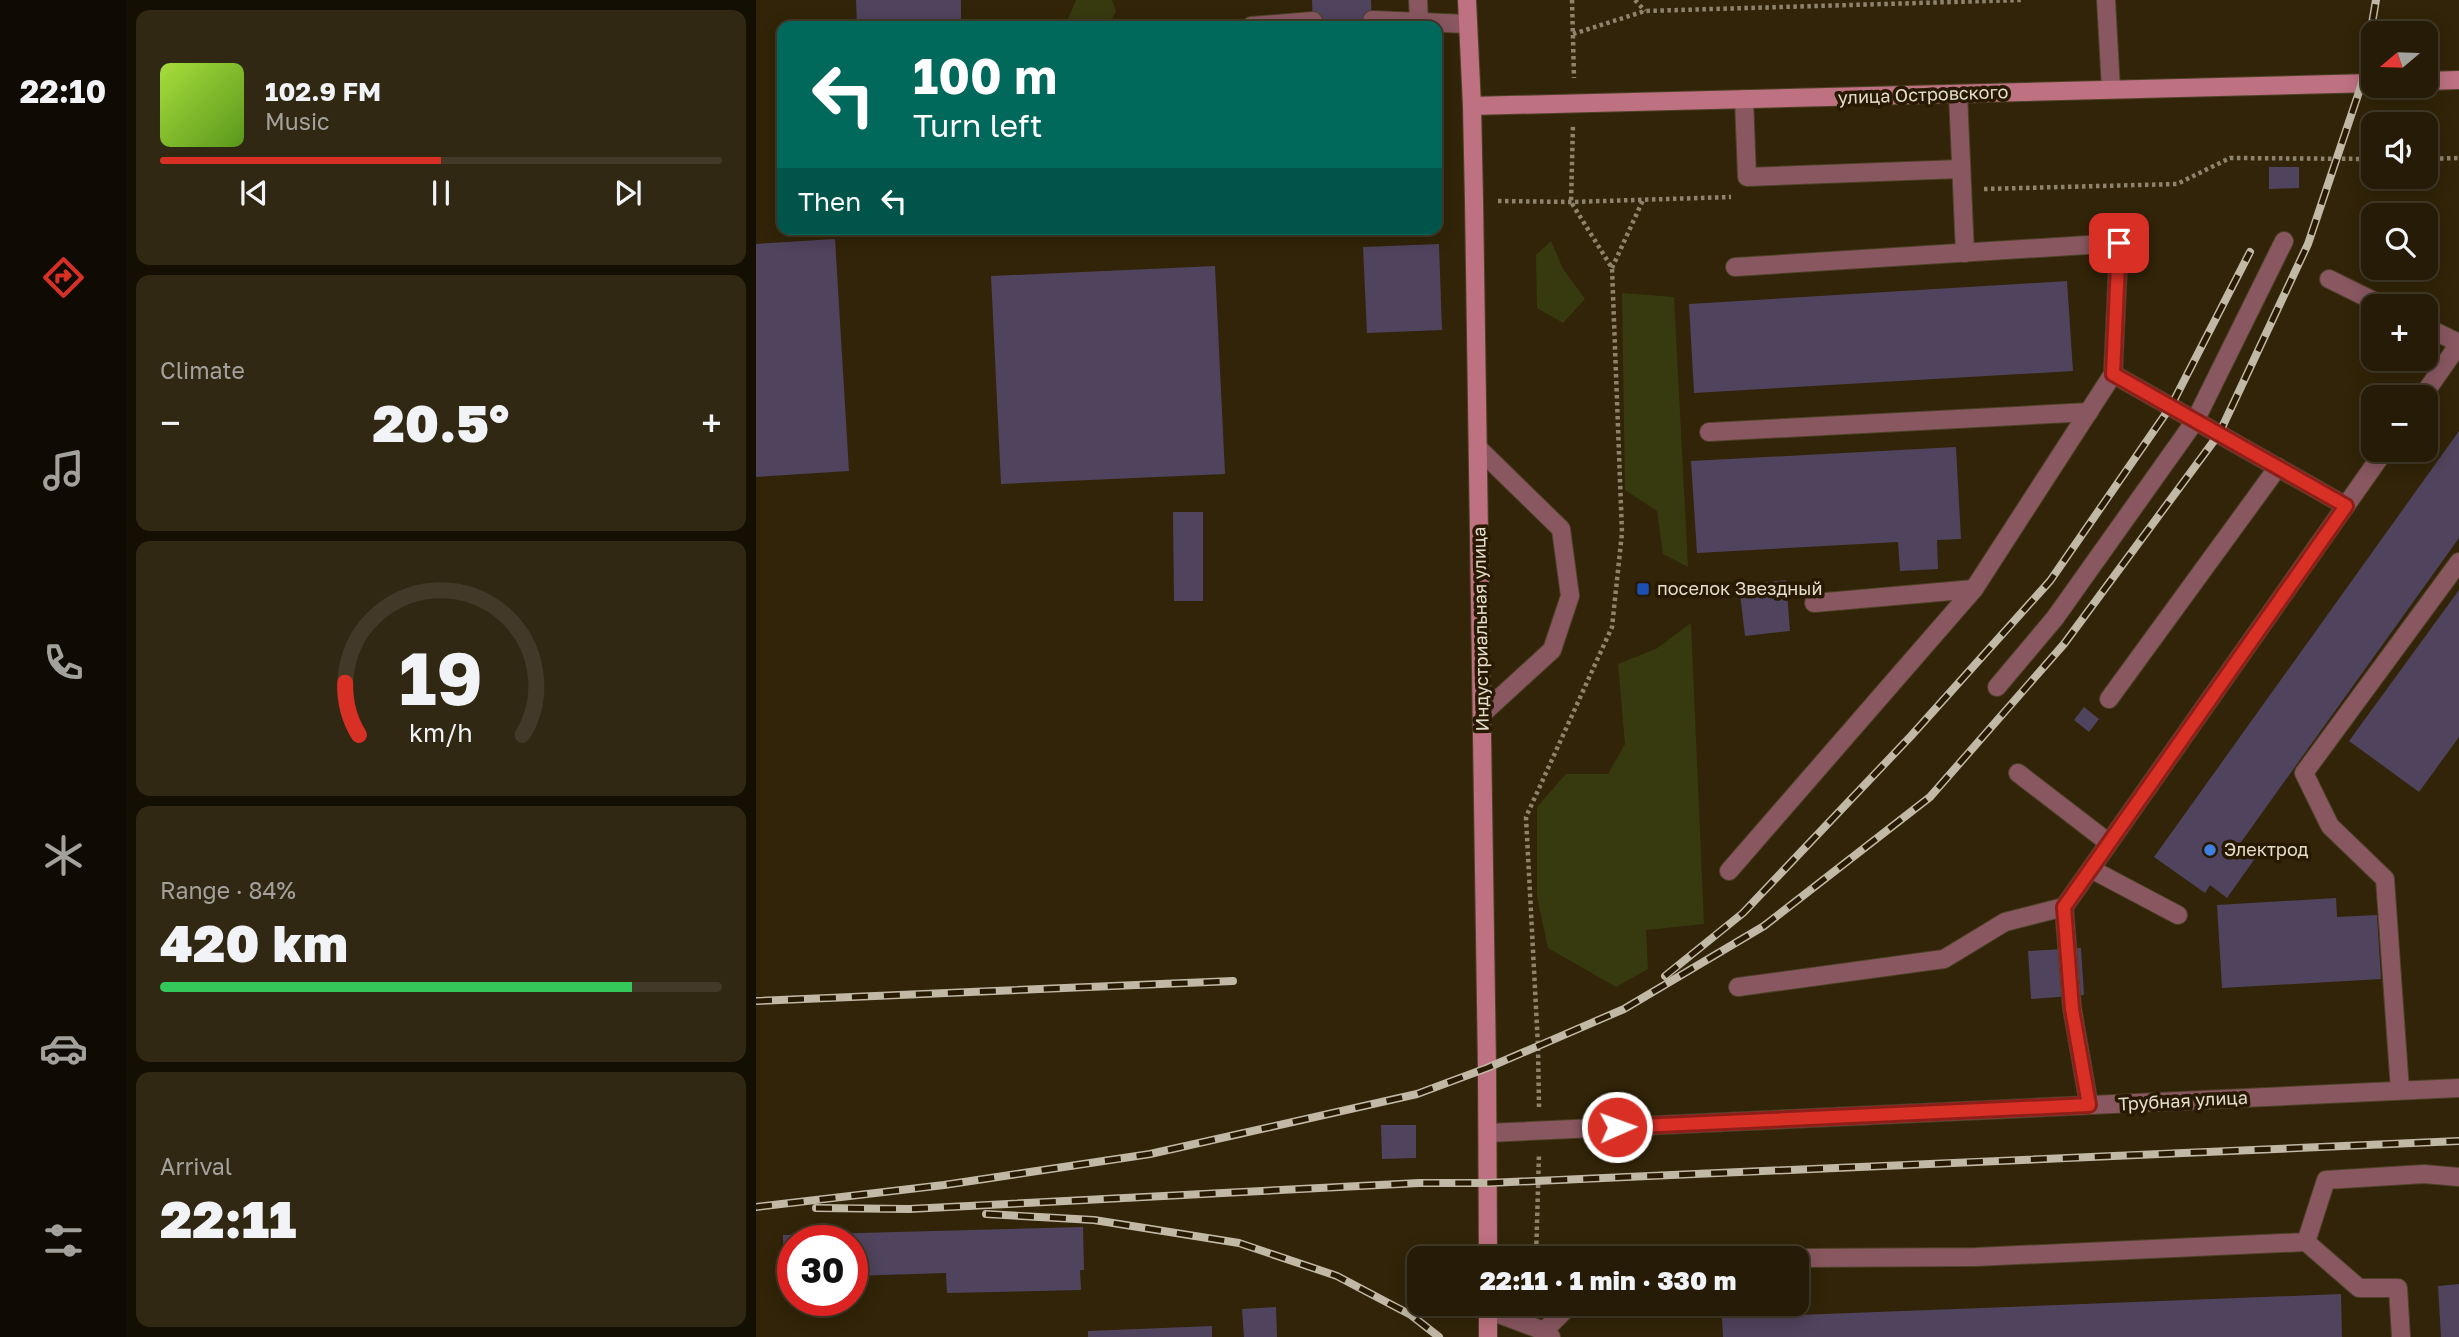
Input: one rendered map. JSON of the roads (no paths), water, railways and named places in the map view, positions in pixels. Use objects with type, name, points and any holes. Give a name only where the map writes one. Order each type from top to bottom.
[{"type":"main road","name":"Индустриальная улица","points":[[1467,0],[1472,106],[1478,447],[1488,1246]]},
{"type":"main road","points":[[2438,81],[2459,80]]},
{"type":"main road","name":"улица Островского","points":[[1472,106],[2361,83]]},
{"type":"main road","points":[[1488,1316],[1488,1337]]},
{"type":"street","points":[[1418,0],[1419,21]]},
{"type":"street","points":[[2106,0],[2111,89]]},
{"type":"street","points":[[1372,20],[1396,21]]},
{"type":"street","points":[[1442,23],[1468,24]]},
{"type":"street","points":[[1958,94],[1965,253]]},
{"type":"street","points":[[1744,99],[1747,177],[1961,169]]},
{"type":"street","points":[[1997,687],[2055,618],[2195,421],[2284,241]]},
{"type":"street","points":[[1730,871],[1974,589],[2113,374],[2119,243],[1735,267]]},
{"type":"street","points":[[2329,279],[2361,295]]},
{"type":"street","points":[[2430,385],[2459,344],[2438,333]]},
{"type":"street","points":[[2113,374],[2346,506]]},
{"type":"street","points":[[1709,432],[2089,412]]},
{"type":"street","points":[[1478,447],[1561,529],[1570,596],[1552,650],[1482,714]]},
{"type":"street","points":[[2089,1105],[2072,1009],[2064,907],[2377,462]]},
{"type":"street","points":[[2109,699],[2278,467]]},
{"type":"street","points":[[2400,1090],[2385,879],[2330,827],[2304,773],[2459,562]]},
{"type":"street","points":[[1814,603],[1974,589]]},
{"type":"street","points":[[2018,773],[2109,843]]},
{"type":"street","points":[[2091,869],[2178,915]]},
{"type":"street","points":[[1738,987],[1944,959],[2005,922],[2064,907]]},
{"type":"street","name":"Трубная улица","points":[[1488,1133],[2459,1088]]},
{"type":"street","points":[[2306,1242],[2326,1180],[2424,1174],[2459,1177]]},
{"type":"street","points":[[1809,1258],[1975,1257],[2306,1242],[2359,1288],[2398,1288],[2401,1337]]},
{"type":"street","points":[[1508,1316],[1547,1334],[1561,1316]]},
{"type":"railway","points":[[756,1207],[944,1185],[1150,1154],[1417,1094],[1487,1068],[1624,1009],[1764,926],[1930,797],[2064,644],[2219,434],[2308,244],[2362,83],[2376,0]]},
{"type":"railway","points":[[1665,976],[1743,913],[1911,736],[2050,581],[2171,406],[2250,252]]},
{"type":"railway","points":[[756,1001],[1233,981]]},
{"type":"railway","points":[[816,1208],[909,1209],[1419,1183],[1488,1183],[2459,1141]]},
{"type":"railway","points":[[986,1214],[1094,1220],[1239,1243],[1337,1276],[1411,1315],[1439,1337]]},
{"type":"place","name":"поселок Звездный","points":[[1643,589]]},
{"type":"place","name":"Электрод","points":[[2210,850]]}]
